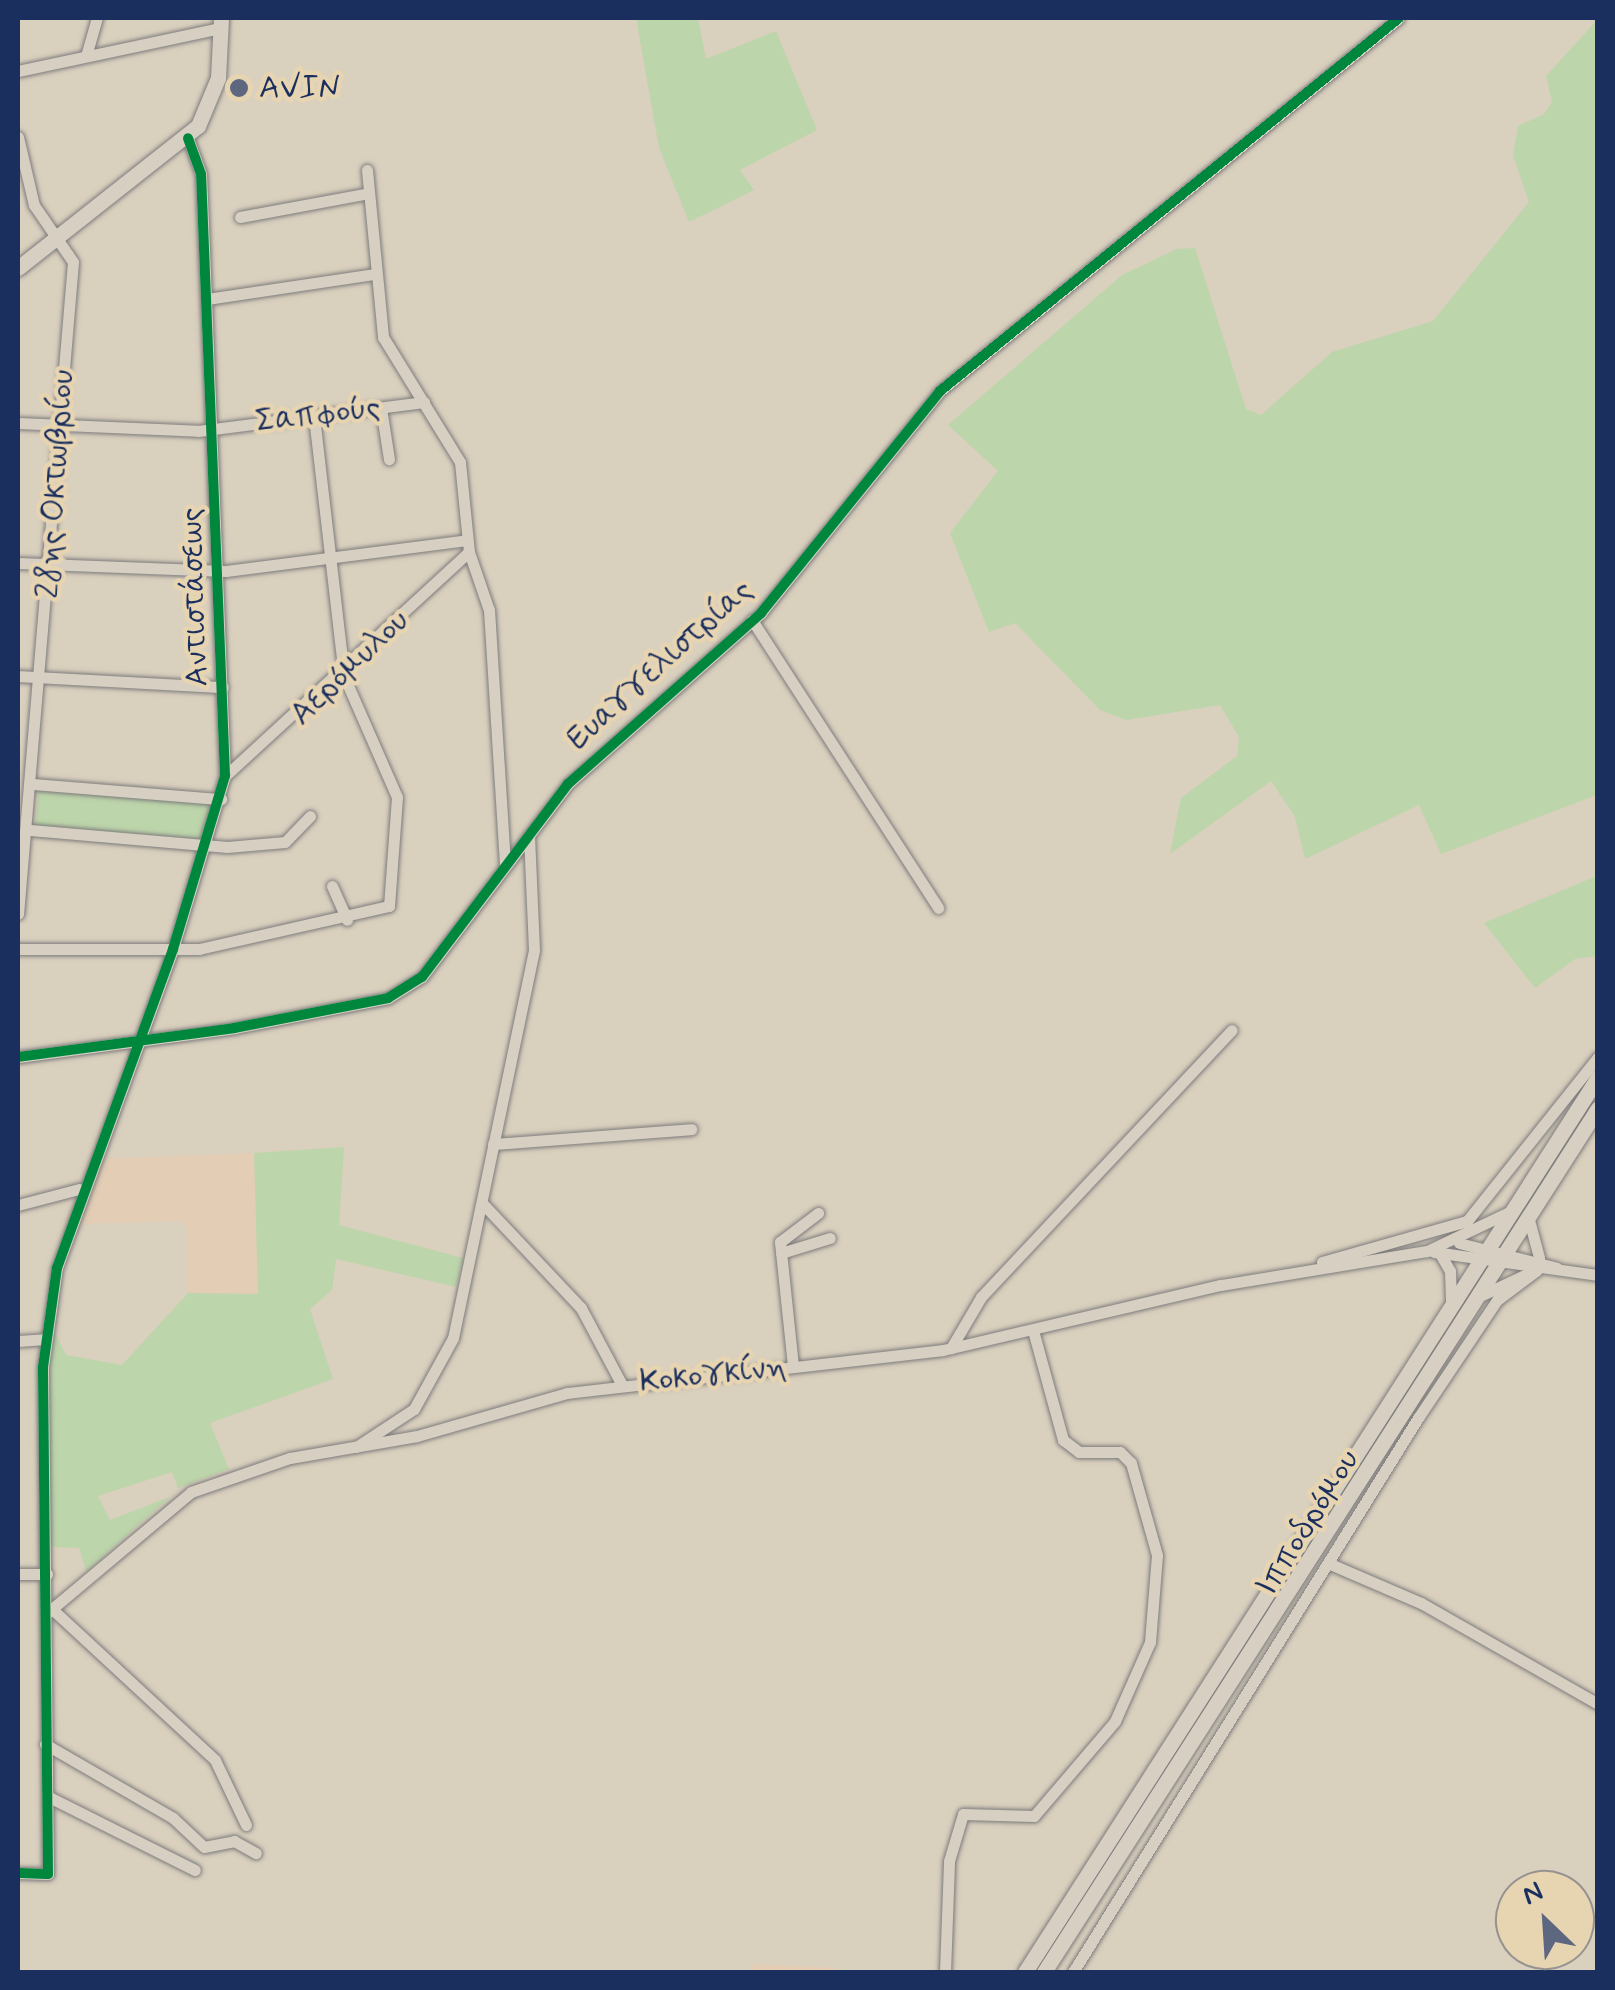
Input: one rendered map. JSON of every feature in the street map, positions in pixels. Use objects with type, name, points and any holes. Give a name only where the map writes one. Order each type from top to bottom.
[{"type":"main road","points":[[18,268],[188,138],[214,92],[221,23]]},
{"type":"main road","name":"Ιπποδρόμου","points":[[1025,1972],[1598,1076]]},
{"type":"main road","name":"Ιπποδρόμου","points":[[1044,1972],[1598,1108]]},
{"type":"street","points":[[86,56],[97,18]]},
{"type":"street","name":"Ευαγγελιστρίας","points":[[18,1057],[133,1042],[388,998],[435,964],[529,835],[629,722],[752,620],[882,456],[982,350],[1264,134],[1399,18]]},
{"type":"street","points":[[18,71],[221,23]]},
{"type":"street","name":"28ης Οκτωβρίου","points":[[18,137],[34,205],[73,259],[32,811],[18,914]]},
{"type":"street","name":"Αντιστάσεως","points":[[18,1873],[48,1874],[45,1744],[50,1611],[45,1339],[79,1189],[133,1042],[174,949],[225,776],[201,174],[188,138]]},
{"type":"street","points":[[366,170],[385,345],[460,462],[468,546],[489,610],[505,865]]},
{"type":"street","points":[[240,216],[369,193]]},
{"type":"street","points":[[208,298],[375,274]]},
{"type":"street","name":"Σαπφούς","points":[[18,423],[214,428],[424,402]]},
{"type":"street","points":[[381,408],[390,459]]},
{"type":"street","points":[[18,949],[174,949],[347,920],[390,906],[397,797],[344,676],[326,558],[314,416]]},
{"type":"street","points":[[18,563],[218,571],[468,546]]},
{"type":"street","name":"Αερόμυλου","points":[[225,776],[344,676],[468,546]]},
{"type":"street","points":[[752,620],[938,908]]},
{"type":"street","points":[[18,676],[223,687]]},
{"type":"street","points":[[33,784],[220,799]]},
{"type":"street","points":[[18,811],[32,811]]},
{"type":"street","points":[[30,830],[207,845],[285,842],[310,816]]},
{"type":"street","points":[[356,1447],[414,1409],[441,1369],[484,1205],[534,950],[529,835]]},
{"type":"street","points":[[332,886],[347,920]]},
{"type":"street","points":[[951,1348],[982,1297],[1232,1030]]},
{"type":"street","points":[[1304,1270],[1466,1221],[1598,1057]]},
{"type":"street","points":[[493,1144],[692,1129]]},
{"type":"street","points":[[18,1205],[79,1189]]},
{"type":"street","points":[[484,1205],[588,1316],[622,1385]]},
{"type":"street","points":[[1433,1252],[1516,1205]]},
{"type":"street","points":[[1533,1209],[1528,1231],[1539,1266]]},
{"type":"street","points":[[793,1366],[782,1234],[818,1213]]},
{"type":"street","points":[[781,1253],[830,1238]]},
{"type":"street","points":[[1454,1243],[1565,1272],[1598,1275]]},
{"type":"street","points":[[1433,1252],[1485,1252]]},
{"type":"street","points":[[1433,1252],[1450,1271],[1450,1305]]},
{"type":"street","name":"Κοκογκίνη","points":[[50,1611],[192,1492],[356,1447],[622,1385],[951,1348],[1304,1270],[1433,1252]]},
{"type":"street","points":[[1473,1302],[1539,1266]]},
{"type":"street","points":[[1073,1972],[1489,1310],[1539,1266]]},
{"type":"street","points":[[945,1972],[949,1861],[963,1814],[1034,1816],[1115,1722],[1150,1642],[1157,1556],[1131,1464],[1120,1452],[1079,1452],[1063,1440],[1033,1330]]},
{"type":"street","points":[[18,1341],[45,1339]]},
{"type":"street","points":[[1328,1563],[1421,1603],[1598,1704]]},
{"type":"street","points":[[18,1574],[47,1574]]},
{"type":"street","points":[[50,1611],[150,1710],[215,1760],[246,1824]]},
{"type":"street","points":[[45,1744],[173,1818],[204,1847],[234,1841],[256,1853]]},
{"type":"street","points":[[49,1797],[195,1870]]},
{"type":"shaded area","points":[[254,1153],[258,1294],[188,1293],[187,1228],[179,1221],[76,1224],[101,1159]]},
{"type":"shaded area","points":[[752,1964],[836,1968],[836,1972],[752,1972]]},
{"type":"green space","points":[[636,18],[698,18],[706,59],[776,31],[817,130],[740,170],[754,190],[689,222],[659,148]]},
{"type":"green space","points":[[1597,20],[1597,795],[1441,854],[1419,805],[1305,859],[1295,817],[1271,781],[1170,854],[1181,798],[1237,756],[1239,737],[1220,705],[1126,720],[1100,710],[1015,623],[989,632],[950,533],[998,471],[948,425],[1122,275],[1177,249],[1195,248],[1246,409],[1261,415],[1332,352],[1433,321],[1529,202],[1513,156],[1518,126],[1544,114],[1552,102],[1546,76]]},
{"type":"green space","points":[[39,787],[210,802],[207,842],[36,827]]},
{"type":"green space","points":[[1597,876],[1597,956],[1575,959],[1535,988],[1484,923]]},
{"type":"green space","points":[[344,1147],[339,1225],[463,1258],[456,1287],[336,1259],[332,1290],[310,1309],[333,1379],[210,1423],[229,1469],[178,1488],[172,1472],[98,1496],[110,1520],[170,1497],[86,1571],[79,1548],[49,1547],[48,1336],[55,1333],[66,1355],[122,1365],[188,1293],[258,1294],[254,1153]]},
{"type":"cycle path","points":[[18,1057],[234,1028],[388,998],[422,977],[568,784],[761,613],[940,391],[1399,18]]},
{"type":"cycle path","points":[[18,1873],[48,1874],[43,1367],[57,1268],[173,949],[225,776],[201,174],[188,138]]},
{"type":"place","name":"AVIN","points":[[239,88]]}]
